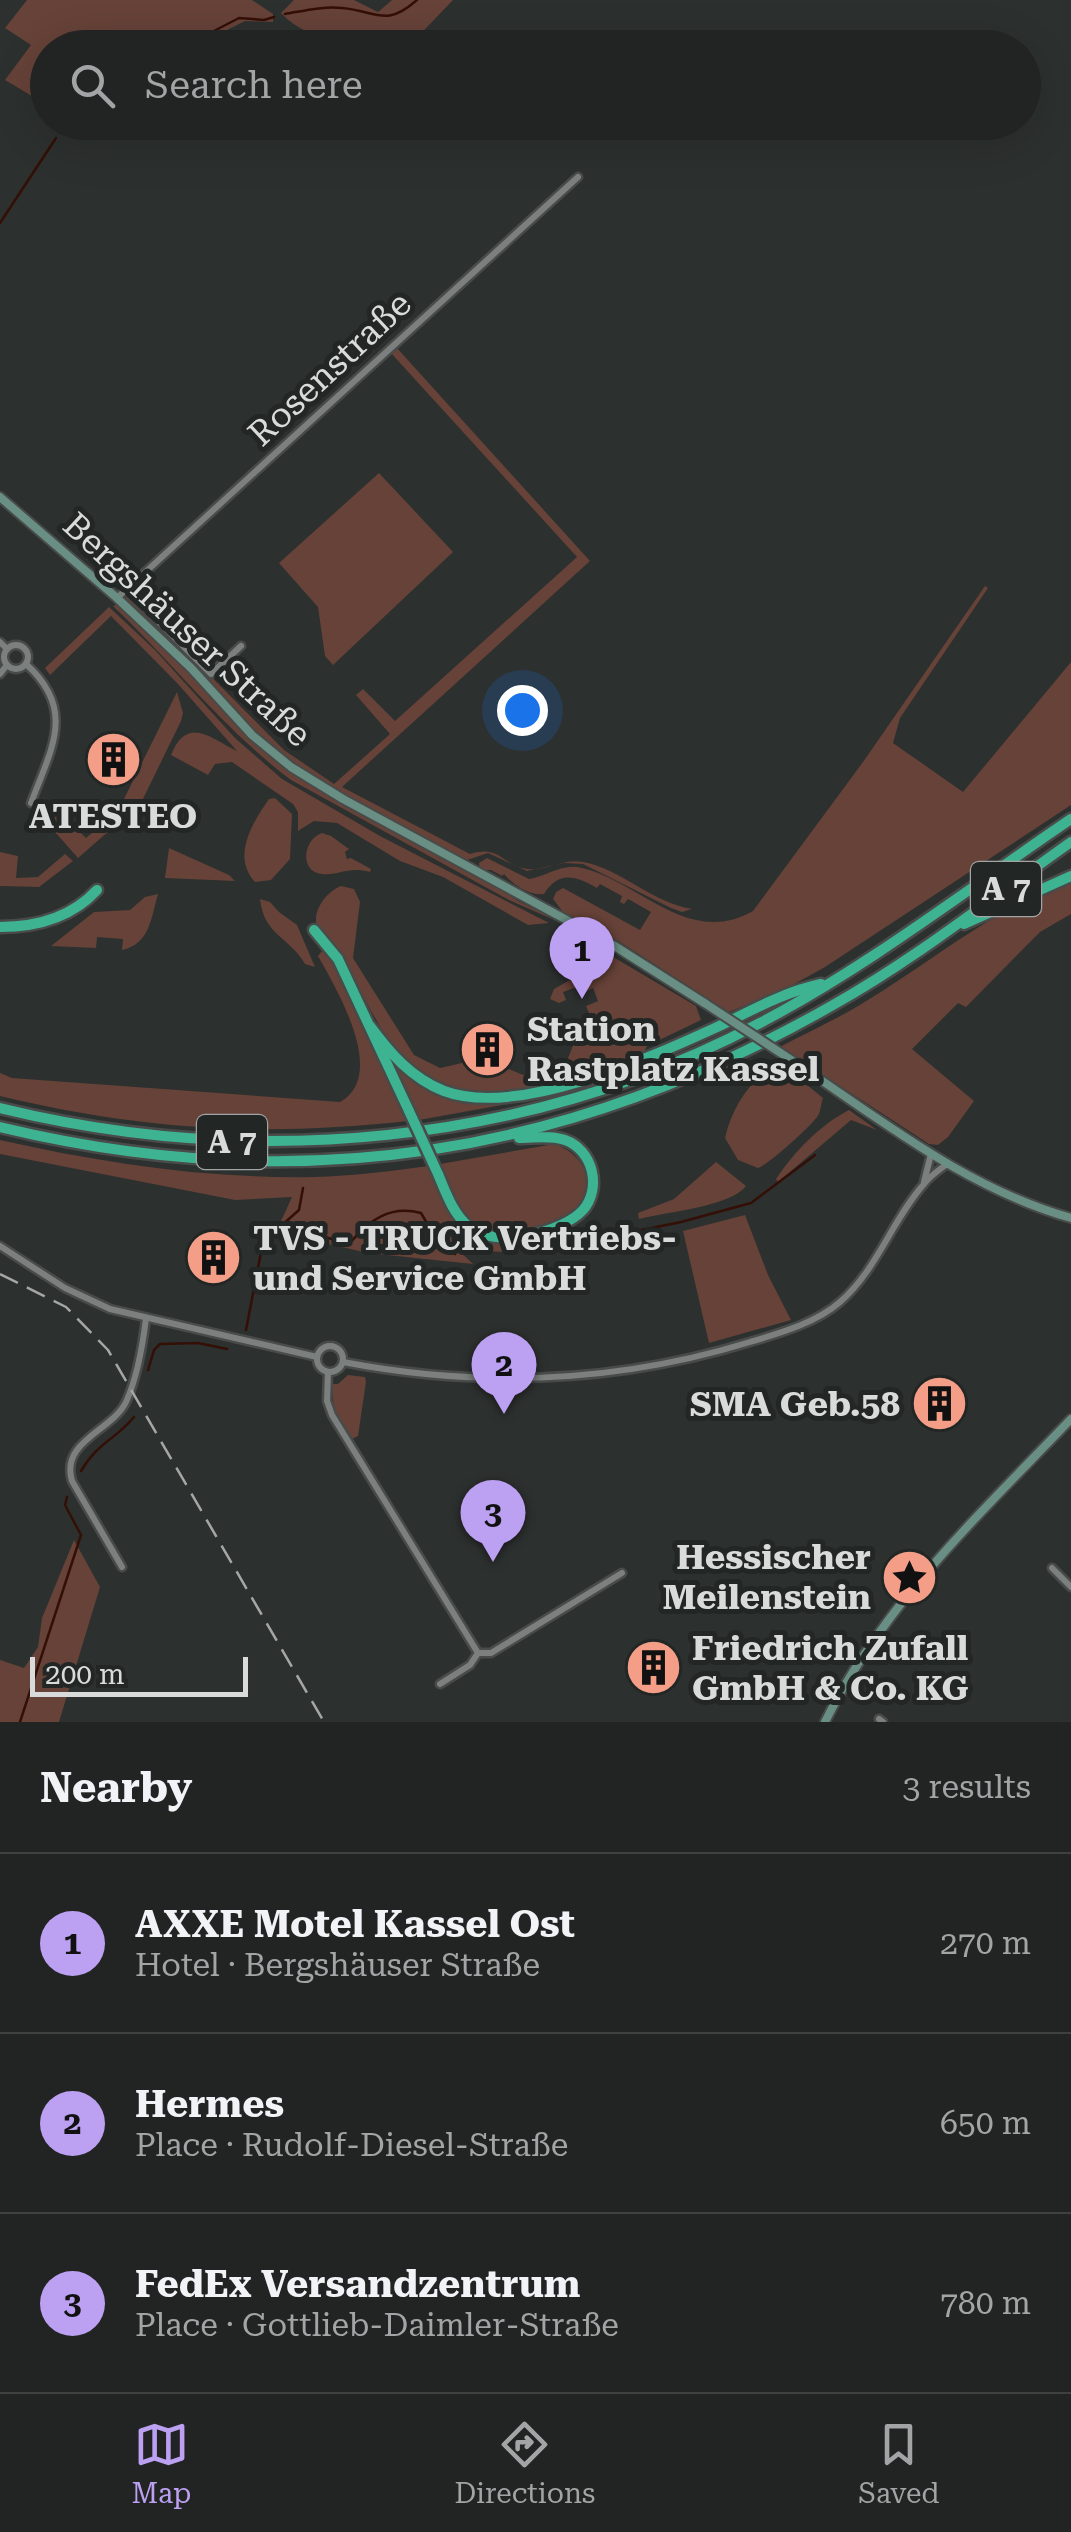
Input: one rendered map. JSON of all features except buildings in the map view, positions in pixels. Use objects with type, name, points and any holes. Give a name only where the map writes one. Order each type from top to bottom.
[{"type":"highway","name":"A 7","points":[[0,1108],[78,1126],[201,1140],[285,1143],[425,1131],[564,1102],[638,1077],[757,1025],[832,982],[1071,819]]},
{"type":"highway","name":"A 7","points":[[0,1127],[150,1154],[280,1162],[397,1156],[554,1126],[724,1062],[836,1004],[1071,842]]},
{"type":"highway","points":[[940,935],[1071,876]]},
{"type":"highway","points":[[0,927],[23,926],[59,916],[82,904],[97,890]]},
{"type":"highway","points":[[314,930],[338,959],[458,1216],[472,1230],[489,1238],[508,1238],[558,1226],[586,1207],[594,1177],[588,1160],[576,1146],[551,1137],[498,1139]]},
{"type":"highway","points":[[370,1026],[396,1059],[430,1084],[460,1095],[509,1097],[618,1067],[770,1001],[832,982]]},
{"type":"main road","name":"Bergshäuser Straße","points":[[0,497],[117,598],[191,668],[252,735],[291,767],[613,945],[947,1164],[1021,1202],[1071,1218]]},
{"type":"main road","points":[[825,1722],[856,1665],[915,1586],[1071,1418]]},
{"type":"street","name":"Rosenstraße","points":[[117,598],[578,177]]},
{"type":"street","name":"Bergshäuser Straße","points":[[126,589],[210,674],[242,646]]},
{"type":"street","points":[[0,642],[7,648]]},
{"type":"street","points":[[7,648],[24,648],[26,664],[17,670],[6,665],[7,648]]},
{"type":"street","points":[[26,664],[46,684],[57,708],[52,746],[30,803]]},
{"type":"street","points":[[0,674],[6,665]]},
{"type":"street","points":[[924,1183],[931,1154]]},
{"type":"street","points":[[343,1362],[443,1376],[540,1378],[648,1367],[745,1344],[801,1324],[836,1305],[864,1276],[924,1183],[947,1164]]},
{"type":"street","points":[[0,1246],[87,1299],[146,1318],[317,1357]]},
{"type":"street","points":[[122,1566],[72,1482],[70,1466],[80,1446],[126,1400],[146,1318]]},
{"type":"street","points":[[332,1346],[340,1350],[343,1362],[338,1370],[328,1372],[319,1366],[317,1357],[321,1350],[332,1346]]},
{"type":"street","points":[[328,1372],[327,1401],[332,1415],[478,1653]]},
{"type":"street","points":[[1052,1568],[1071,1587]]},
{"type":"street","points":[[478,1653],[491,1653],[622,1573]]},
{"type":"street","points":[[440,1684],[470,1665],[478,1653]]},
{"type":"shaded area","points":[[27,0],[252,0],[273,14],[273,22],[245,21],[227,30],[30,30],[30,44],[5,28]]},
{"type":"shaded area","points":[[294,0],[354,0],[378,12],[392,0],[453,0],[424,30],[304,30],[281,13]]},
{"type":"shaded area","points":[[30,46],[30,95],[5,80]]},
{"type":"shaded area","points":[[396,347],[590,561],[342,787],[470,854],[489,852],[520,867],[537,869],[527,871],[488,853],[464,861],[316,780],[230,709],[126,602],[126,596],[132,597],[284,750],[334,784],[390,734],[356,695],[363,689],[395,721],[577,557],[390,352]]},
{"type":"shaded area","points":[[379,473],[453,552],[333,665],[325,656],[318,607],[279,563]]},
{"type":"shaded area","points":[[985,586],[988,588],[900,718],[893,743],[963,792],[1071,662],[1071,805],[825,967],[729,1012],[620,942],[563,912],[553,899],[563,888],[640,930],[651,912],[628,899],[624,904],[620,902],[622,896],[600,884],[597,888],[568,877],[538,894],[521,888],[504,874],[480,870],[479,863],[487,858],[529,879],[561,868],[582,868],[664,908],[707,922],[729,920],[753,911]]},
{"type":"shaded area","points":[[118,604],[189,670],[245,734],[278,763],[342,803],[552,919],[509,900],[291,780],[221,718],[113,606]]},
{"type":"shaded area","points":[[109,607],[155,650],[235,738],[282,779],[380,836],[549,923],[528,925],[443,877],[400,861],[337,823],[314,821],[298,831],[298,812],[293,804],[232,762],[215,764],[208,775],[171,755],[177,743],[192,733],[209,736],[237,751],[111,616],[50,675],[45,668]]},
{"type":"shaded area","points":[[177,692],[183,713],[181,721],[141,803],[78,858],[40,815],[44,798],[86,838],[104,823],[80,799],[111,812],[124,799]]},
{"type":"shaded area","points":[[275,798],[292,814],[290,859],[271,880],[255,882],[245,861],[247,839],[269,799]]},
{"type":"shaded area","points":[[322,833],[349,849],[345,852],[347,859],[371,869],[370,872],[322,874],[310,868],[308,848]]},
{"type":"shaded area","points":[[169,848],[229,875],[235,881],[165,878]]},
{"type":"shaded area","points":[[0,852],[18,856],[16,878],[38,877],[65,854],[73,861],[39,887],[0,886]]},
{"type":"shaded area","points":[[576,861],[597,866],[663,900],[692,909],[682,912],[671,908],[583,864],[564,863]]},
{"type":"shaded area","points":[[1071,881],[1071,914],[1040,932],[966,1007],[958,1003],[912,1049],[974,1101],[938,1145],[929,1144],[780,1047],[863,1003],[989,920]]},
{"type":"shaded area","points":[[341,886],[354,889],[360,902],[353,958],[414,1055],[440,1068],[462,1063],[480,1052],[487,1061],[496,1054],[503,1061],[501,1066],[533,1079],[563,1071],[574,1043],[587,1037],[589,1041],[594,1039],[592,1035],[611,1027],[606,1014],[592,1020],[586,1006],[598,1001],[593,988],[585,992],[582,985],[563,992],[566,1000],[559,1003],[550,999],[554,989],[584,972],[582,959],[588,942],[696,1006],[701,1020],[647,1046],[644,1052],[538,1087],[494,1094],[446,1086],[424,1076],[391,1044],[341,958],[319,931],[316,916],[320,905]]},
{"type":"shaded area","points":[[158,894],[148,929],[131,947],[122,950],[123,939],[97,937],[96,948],[51,946],[94,912],[130,910],[145,897]]},
{"type":"shaded area","points":[[260,899],[270,902],[297,925],[315,967],[305,964],[272,929]]},
{"type":"shaded area","points":[[322,951],[335,961],[408,1121],[303,1129],[203,1127],[103,1116],[0,1096],[0,1073],[12,1078],[340,1102],[354,1089],[359,1053],[346,1010],[318,956]]},
{"type":"shaded area","points":[[780,1063],[823,1098],[819,1114],[809,1126],[758,1168],[738,1160],[725,1138],[744,1094],[760,1076]]},
{"type":"shaded area","points":[[395,1068],[412,1078],[502,1101],[502,1105],[419,1120]]},
{"type":"shaded area","points":[[849,1110],[877,1130],[851,1120],[778,1182],[783,1169],[808,1140]]},
{"type":"shaded area","points":[[0,1140],[116,1162],[235,1175],[328,1176],[429,1166],[453,1212],[475,1236],[507,1241],[558,1231],[556,1238],[541,1244],[500,1252],[474,1247],[448,1231],[454,1246],[473,1264],[368,1253],[276,1232],[292,1197],[235,1200],[0,1154]]},
{"type":"shaded area","points":[[554,1144],[572,1154],[585,1170],[588,1180],[584,1199],[567,1216],[526,1231],[497,1232],[474,1224],[458,1204],[440,1164]]},
{"type":"shaded area","points":[[716,1162],[746,1186],[712,1204],[639,1219],[638,1213],[674,1199]]},
{"type":"shaded area","points":[[745,1215],[768,1275],[791,1320],[709,1343],[683,1231]]},
{"type":"shaded area","points":[[348,1375],[365,1377],[366,1382],[358,1436],[352,1439],[334,1412],[332,1384]]},
{"type":"shaded area","points":[[74,1540],[100,1587],[59,1722],[0,1722],[0,1660],[24,1668],[38,1647],[42,1618]]},
{"type":"waterway","points":[[285,14],[335,8],[388,16],[417,0]]},
{"type":"waterway","points":[[216,30],[239,18],[274,17]]},
{"type":"waterway","points":[[0,223],[55,140]]},
{"type":"waterway","points":[[588,1241],[751,1203],[815,1155]]},
{"type":"waterway","points":[[246,1330],[263,1242],[299,1210],[303,1188]]},
{"type":"waterway","points":[[279,1227],[350,1243],[381,1216],[410,1211],[421,1213],[442,1249],[455,1254]]},
{"type":"waterway","points":[[148,1370],[160,1344],[198,1343],[227,1349]]},
{"type":"waterway","points":[[81,1471],[134,1417]]},
{"type":"waterway","points":[[20,1722],[81,1535],[65,1505],[67,1497]]},
{"type":"railway","points":[[0,1274],[66,1307],[108,1350],[324,1722]]},
{"type":"place","name":"ATESTEO","points":[[113,760]]},
{"type":"place","name":"AXXE Motel Kassel Ost","points":[[582,999]]},
{"type":"place","name":"Station Rastplatz Kassel","points":[[488,1049]]},
{"type":"place","name":"TVS - TRUCK Vertriebs- und Service GmbH","points":[[214,1258]]},
{"type":"place","name":"SMA Geb.58","points":[[939,1404]]},
{"type":"place","name":"Hermes","points":[[504,1414]]},
{"type":"place","name":"FedEx Versandzentrum","points":[[493,1562]]},
{"type":"place","name":"Hessischer Meilenstein","points":[[910,1577]]},
{"type":"place","name":"Friedrich Zufall GmbH & Co. KG","points":[[653,1668]]}]
